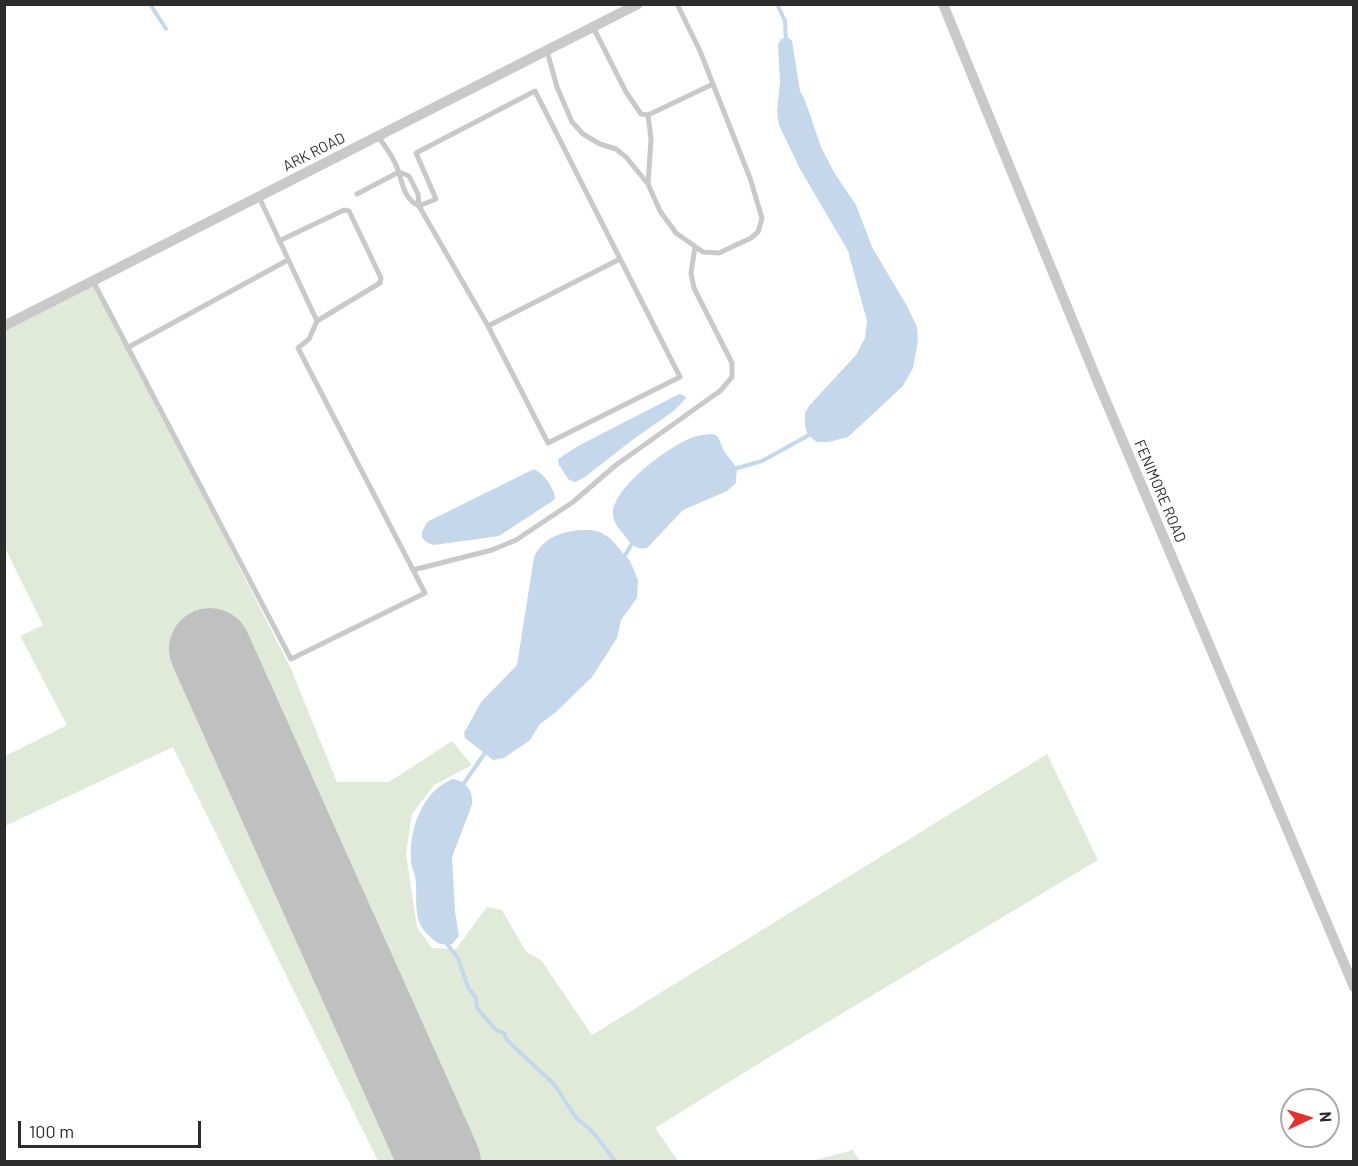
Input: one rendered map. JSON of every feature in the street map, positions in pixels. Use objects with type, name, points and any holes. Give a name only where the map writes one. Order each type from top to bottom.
[{"type":"street","name":"ARK ROAD","points":[[4,326],[638,4]]},
{"type":"street","name":"FENIMORE ROAD","points":[[943,4],[1097,380],[1353,987]]},
{"type":"lane","points":[[547,51],[557,87],[572,122],[584,134],[600,144],[616,149],[638,171],[676,233],[703,252],[719,253],[734,247],[758,231],[762,218],[750,178],[700,51],[676,4]]},
{"type":"lane","points":[[594,27],[626,92],[641,114],[648,115],[713,84]]},
{"type":"lane","points":[[357,194],[399,172],[409,176],[418,194],[419,206],[488,326],[548,443],[680,377],[535,91],[416,153],[436,199],[419,206],[411,202],[405,192],[399,172],[395,162],[378,136]]},
{"type":"lane","points":[[648,115],[651,139],[648,184]]},
{"type":"lane","points":[[259,197],[317,321]]},
{"type":"lane","points":[[93,281],[291,659],[425,593],[298,348],[309,339],[317,321],[380,283],[381,278],[349,211],[344,210],[279,241]]},
{"type":"lane","points":[[413,570],[492,550],[516,540],[573,502],[616,465],[720,391],[732,376],[732,363],[694,288],[691,273],[695,247]]},
{"type":"lane","points":[[488,326],[620,259]]},
{"type":"lane","points":[[127,348],[288,260]]},
{"type":"green space","points":[[94,280],[291,669],[337,782],[389,782],[452,741],[472,765],[434,785],[412,814],[406,854],[417,927],[432,948],[456,949],[487,907],[502,910],[526,952],[541,960],[592,1035],[1047,754],[1098,860],[655,1128],[678,1161],[378,1161],[173,747],[5,826],[5,756],[67,725],[20,636],[43,625],[5,548],[5,325]]},
{"type":"green space","points":[[853,1150],[860,1161],[812,1161]]},
{"type":"water","points":[[781,39],[792,41],[800,91],[821,147],[835,174],[856,205],[872,247],[917,327],[918,340],[913,368],[903,386],[848,437],[829,442],[817,442],[807,433],[805,413],[856,355],[865,338],[867,321],[848,251],[800,169],[779,125],[777,112],[780,82],[778,45]]},
{"type":"water","points":[[679,394],[686,398],[675,410],[585,477],[575,482],[569,480],[559,465],[558,459],[578,446]]},
{"type":"water","points":[[714,434],[737,468],[736,483],[727,491],[683,510],[647,548],[634,546],[619,528],[613,515],[616,502],[623,491],[644,469],[669,450],[691,438]]},
{"type":"water","points":[[534,469],[545,477],[554,493],[554,500],[499,536],[434,545],[422,538],[427,522]]},
{"type":"water","points":[[591,530],[610,538],[630,561],[638,580],[637,598],[621,620],[617,638],[592,677],[556,712],[540,724],[530,740],[504,758],[493,760],[465,738],[464,733],[481,702],[517,665],[534,557],[544,543],[558,535],[565,532]]},
{"type":"water","points":[[453,779],[462,782],[468,788],[472,805],[452,857],[459,936],[452,944],[443,944],[428,935],[420,924],[411,848],[415,824],[426,802],[433,792]]},
{"type":"waterway","points":[[150,4],[166,29]]},
{"type":"waterway","points":[[777,4],[785,21],[786,41]]},
{"type":"waterway","points":[[734,469],[762,461],[811,434]]},
{"type":"waterway","points":[[623,559],[634,540]]},
{"type":"waterway","points":[[462,786],[487,750]]},
{"type":"waterway","points":[[444,940],[458,958],[468,987],[476,998],[477,1008],[495,1029],[504,1033],[506,1039],[554,1084],[577,1119],[591,1130],[616,1162]]},
{"type":"runway","points":[[210,649],[440,1162]]}]
